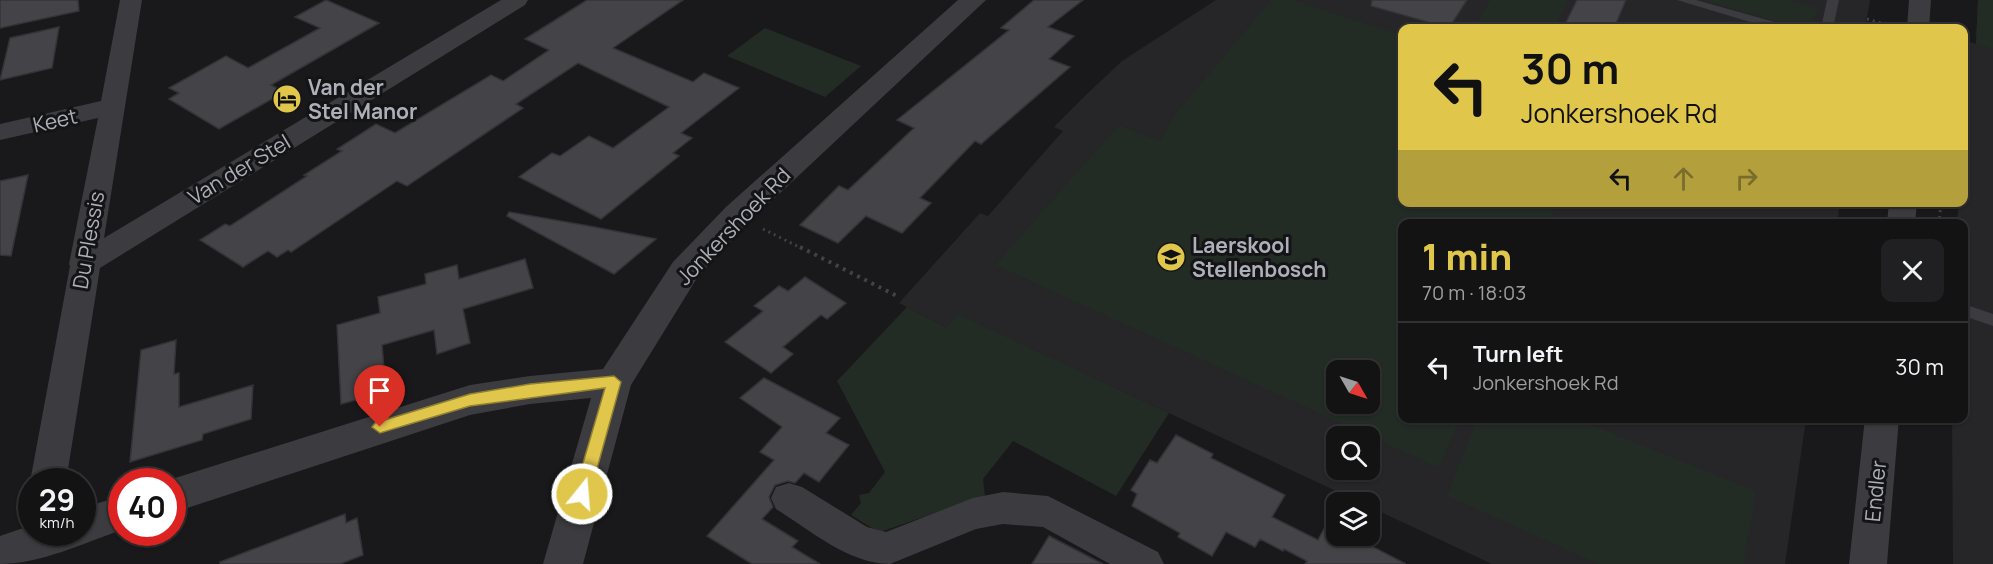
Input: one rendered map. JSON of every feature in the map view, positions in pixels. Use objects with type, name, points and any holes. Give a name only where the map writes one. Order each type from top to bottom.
[{"type":"street","name":"Du Plessis","points":[[50,468],[131,0]]},
{"type":"street","name":"Van der Stel","points":[[84,264],[517,0]]},
{"type":"street","name":"Jonkershoek Rd","points":[[563,564],[614,382],[685,270],[746,208],[974,0]]},
{"type":"street","points":[[1907,24],[1918,0]]},
{"type":"street","name":"Keet","points":[[0,132],[111,107]]},
{"type":"street","points":[[186,491],[470,400],[530,390],[614,382]]},
{"type":"street","name":"Endler","points":[[1868,564],[1882,423]]},
{"type":"street","points":[[789,498],[886,557],[973,514],[1003,508],[1021,508],[1048,512],[1145,564]]},
{"type":"street","points":[[0,554],[20,546]]},
{"type":"lane","points":[[1683,0],[1767,24]]},
{"type":"lane","points":[[1828,24],[1833,0]]},
{"type":"lane","points":[[1968,311],[1993,320]]},
{"type":"path","points":[[1867,19],[1880,24]]},
{"type":"path","points":[[756,225],[899,297]]},
{"type":"shaded area","name":"Laerskool Stellenbosch","points":[[1216,0],[1870,0],[1866,24],[1398,24],[1398,207],[1839,207],[1838,219],[1398,219],[1398,423],[1805,423],[1785,564],[1492,564],[1380,512],[1380,492],[1339,492],[958,315],[946,327],[899,303],[980,213],[988,216],[1063,131],[1054,127],[1122,61]]},
{"type":"shaded area","points":[[1271,0],[1292,0],[1398,34],[1398,207],[1551,207],[1553,219],[1398,219],[1398,423],[1458,423],[1439,468],[1380,441],[1380,426],[1347,426],[995,265],[1119,125],[1160,141],[1176,113]]},
{"type":"shaded area","points":[[1490,0],[1568,0],[1556,24],[1476,24]]},
{"type":"shaded area","points":[[1702,0],[1790,0],[1818,8],[1812,22],[1782,23]]},
{"type":"shaded area","points":[[1978,0],[1993,0],[1993,564],[1953,564],[1952,423],[1968,423],[1968,219],[1957,219],[1959,207],[1968,207],[1968,73],[1970,42],[1976,44]]},
{"type":"shaded area","points":[[1978,0],[1993,0],[1993,49],[1976,44]]},
{"type":"shaded area","points":[[765,28],[861,66],[825,97],[727,56]]},
{"type":"shaded area","points":[[907,307],[946,327],[958,314],[1169,413],[1116,496],[1013,441],[983,479],[985,496],[883,531],[877,531],[851,515],[861,503],[859,495],[869,493],[885,472],[837,381]]},
{"type":"shaded area","points":[[1475,423],[1587,423],[1756,491],[1744,564],[1598,564],[1447,496]]},
{"type":"building","points":[[0,0],[78,0],[79,11],[0,28]]},
{"type":"building","points":[[326,0],[379,23],[271,85],[284,92],[219,129],[169,99],[179,93],[169,88],[226,56],[248,68],[320,28],[295,17]]},
{"type":"building","points":[[587,0],[683,0],[613,48],[693,82],[704,73],[739,88],[681,133],[692,138],[673,153],[679,156],[601,219],[519,177],[552,153],[560,156],[589,136],[613,148],[669,107],[578,63],[516,104],[523,108],[407,186],[397,181],[291,252],[288,250],[277,257],[268,251],[243,267],[200,240],[225,224],[230,226],[307,176],[304,175],[342,151],[337,149],[376,124],[395,133],[491,75],[503,81],[549,50],[525,39]]},
{"type":"building","points":[[1034,0],[1083,0],[1048,27],[1074,36],[1049,59],[1070,67],[981,144],[975,141],[920,198],[931,203],[902,233],[866,216],[838,243],[800,225],[839,186],[848,190],[914,128],[897,120],[1009,30],[1001,28]]},
{"type":"building","points":[[1372,0],[1467,0],[1452,24],[1435,24],[1371,6]]},
{"type":"building","points":[[1577,0],[1626,0],[1616,24],[1565,24]]},
{"type":"building","points":[[59,27],[52,68],[0,80],[10,38]]},
{"type":"building","points":[[28,175],[11,256],[0,255],[0,181]]},
{"type":"building","points":[[509,212],[656,239],[614,274],[507,216]]},
{"type":"building","points":[[525,259],[533,288],[463,309],[470,343],[437,354],[434,330],[382,345],[386,392],[341,404],[337,325],[380,313],[378,297],[426,284],[425,274],[457,265],[459,279]]},
{"type":"building","points":[[805,277],[846,303],[827,319],[821,315],[783,347],[793,354],[771,373],[725,342],[763,311],[754,306],[779,286],[788,291]]},
{"type":"building","points":[[176,340],[174,374],[179,373],[179,407],[253,385],[251,419],[203,434],[202,440],[130,462],[141,350]]},
{"type":"building","points":[[764,378],[840,418],[826,433],[849,445],[819,482],[804,473],[795,483],[788,481],[775,485],[769,497],[773,507],[762,519],[798,541],[792,547],[820,564],[752,564],[707,536],[774,460],[760,452],[782,427],[740,398]]},
{"type":"building","points":[[1176,435],[1213,454],[1211,458],[1285,495],[1272,517],[1318,540],[1326,525],[1326,546],[1371,546],[1406,564],[1305,564],[1307,561],[1260,539],[1255,547],[1226,532],[1212,556],[1178,537],[1180,533],[1132,506],[1137,494],[1131,490],[1150,460],[1157,463]]},
{"type":"building","points":[[345,514],[346,523],[357,518],[363,555],[340,564],[220,564],[220,562]]},
{"type":"building","points":[[1049,536],[1103,564],[1032,564]]},
{"type":"place","name":"Van der Stel Manor","points":[[287,99]]},
{"type":"place","name":"Laerskool Stellenbosch","points":[[1171,257]]},
{"type":"route","points":[[380,427],[470,400],[530,390],[614,382],[582,494]]}]
